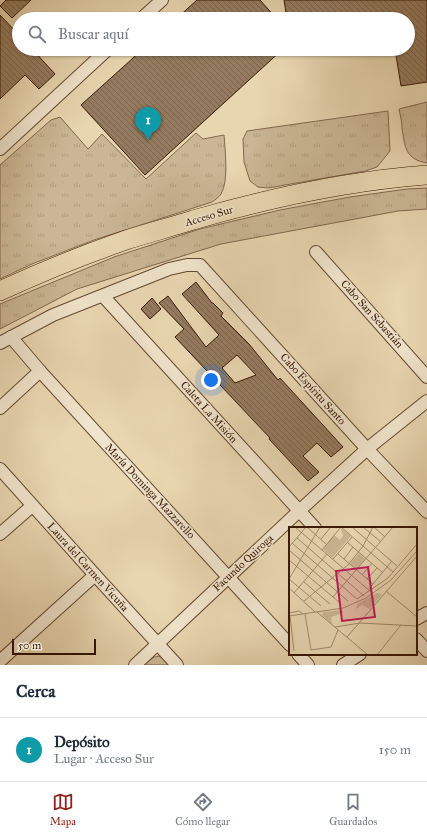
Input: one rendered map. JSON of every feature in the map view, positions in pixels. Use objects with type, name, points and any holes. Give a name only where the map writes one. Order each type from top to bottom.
[{"type":"main road","name":"Acceso Sur","points":[[0,290],[78,258],[127,240],[231,209],[347,184],[427,175]]},
{"type":"street","points":[[149,12],[162,0]]},
{"type":"street","points":[[0,149],[100,56]]},
{"type":"street","name":"Cabo San Sebastián","points":[[316,252],[427,377]]},
{"type":"street","name":"Cabo Espíritu Santo","points":[[103,296],[169,269],[187,264],[200,265],[367,449],[427,512]]},
{"type":"street","points":[[0,343],[53,315],[103,296]]},
{"type":"street","name":"Caleta La Misión","points":[[103,296],[314,527]]},
{"type":"street","name":"María Dominga Mazzarello","points":[[11,337],[40,372],[289,644]]},
{"type":"street","points":[[0,408],[40,372]]},
{"type":"street","name":"Facundo Quiroga","points":[[135,665],[367,449],[427,401]]},
{"type":"street","name":"Laura del Carmen Vicuña","points":[[0,469],[94,575],[177,665]]},
{"type":"street","points":[[0,534],[32,506]]},
{"type":"street","points":[[0,661],[94,575]]},
{"type":"street","points":[[417,619],[427,613]]},
{"type":"street","points":[[417,641],[427,651]]},
{"type":"street","points":[[299,655],[308,665]]},
{"type":"street","points":[[343,665],[358,655]]},
{"type":"green space","points":[[427,102],[427,163],[414,159],[407,151],[399,109]]},
{"type":"green space","points":[[388,111],[390,151],[377,167],[365,171],[268,188],[258,187],[250,181],[244,162],[243,139],[247,131]]},
{"type":"green space","points":[[60,117],[88,149],[102,134],[146,179],[196,133],[203,139],[224,135],[226,174],[221,194],[212,202],[94,240],[32,264],[0,279],[0,165],[51,120]]},
{"type":"green space","points":[[427,188],[427,209],[398,211],[221,244],[77,289],[0,329],[0,304],[114,257],[200,229],[280,210],[350,197],[407,189]]},
{"type":"green space","points":[[159,656],[170,665],[144,665],[152,658]]},
{"type":"building","points":[[6,0],[31,0],[18,12],[12,12],[12,18],[0,6]]},
{"type":"building","points":[[197,0],[260,0],[271,12],[184,12]]},
{"type":"building","points":[[284,0],[427,0],[427,82],[401,86],[396,56],[415,56],[415,12],[286,12]]},
{"type":"building","points":[[0,15],[12,28],[12,56],[38,56],[55,74],[39,89],[25,75],[0,99]]},
{"type":"building","points":[[135,56],[275,56],[145,175],[81,105]]},
{"type":"building","points":[[196,282],[212,303],[223,313],[221,316],[249,344],[278,380],[280,378],[343,447],[331,457],[317,443],[303,456],[319,472],[308,481],[269,439],[270,438],[175,337],[184,329],[159,303],[168,296],[206,347],[219,335],[182,294]],"holes":[[[237,355],[256,375],[235,383],[222,368]]]},
{"type":"building","points":[[152,298],[161,309],[150,319],[141,309]]},
{"type":"place","name":"Depósito","points":[[148,140]]}]
